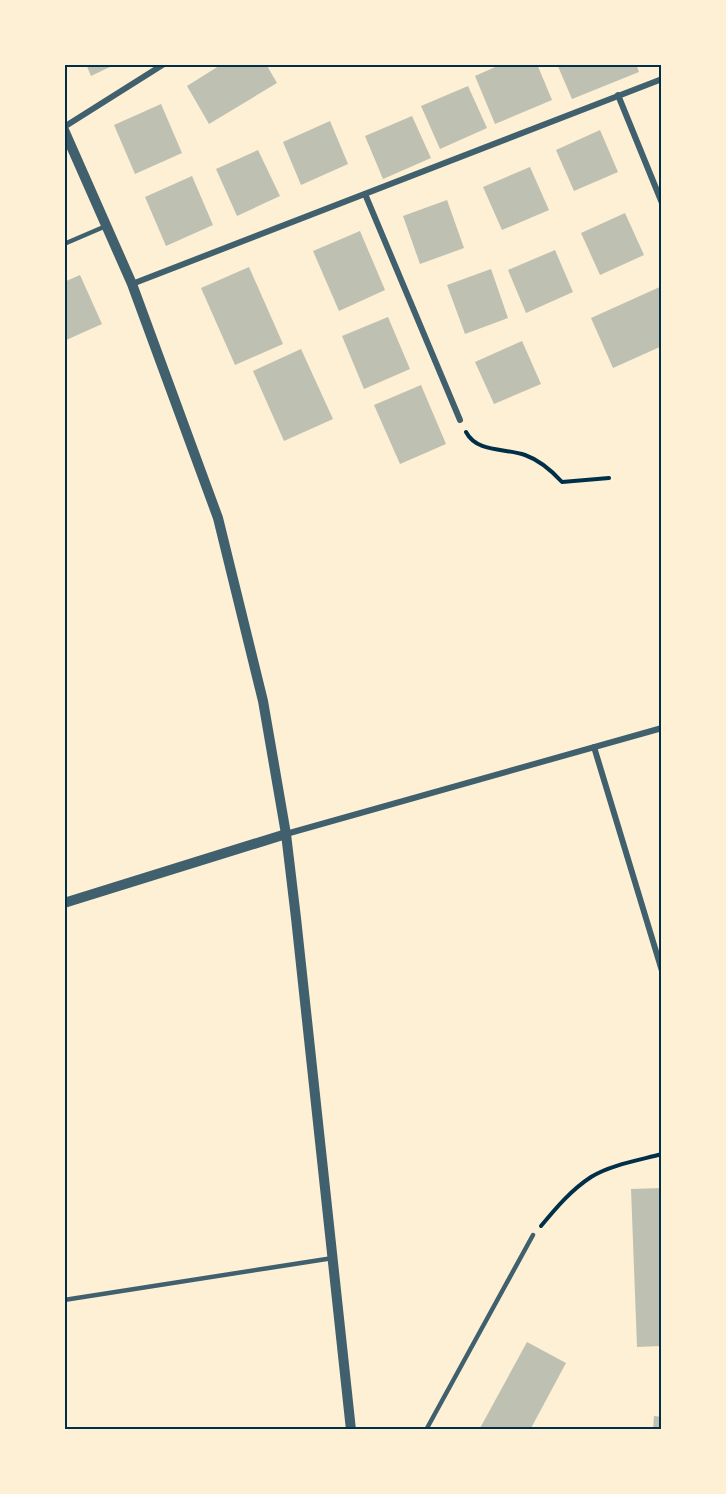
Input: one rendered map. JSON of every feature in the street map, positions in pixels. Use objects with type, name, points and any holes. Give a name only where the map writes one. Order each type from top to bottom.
[{"type":"street","points":[[164,64],[64,129],[132,284],[209,490],[224,539],[263,701],[286,834],[351,1430]]},
{"type":"street","points":[[132,284],[662,79]]},
{"type":"street","points":[[618,95],[662,203]]},
{"type":"street","points":[[365,194],[460,420]]},
{"type":"street","points":[[64,903],[286,834],[662,728]]},
{"type":"street","points":[[594,747],[662,971]]},
{"type":"lane","points":[[64,244],[106,226]]},
{"type":"lane","points":[[426,1430],[533,1235]]},
{"type":"lane","points":[[64,1300],[333,1258]]},
{"type":"path","points":[[460,420],[470,439],[494,451],[524,454],[552,471],[562,482],[609,478]]},
{"type":"path","points":[[533,1235],[562,1201],[592,1176],[630,1162],[662,1154]]},
{"type":"building","points":[[86,64],[116,64],[91,76]]},
{"type":"building","points":[[222,64],[266,64],[277,83],[209,124],[187,86]]},
{"type":"building","points":[[502,64],[537,64],[552,100],[495,124],[475,76]]},
{"type":"building","points":[[557,64],[636,64],[639,72],[572,99]]},
{"type":"building","points":[[468,86],[487,128],[440,149],[421,106]]},
{"type":"building","points":[[161,104],[182,153],[135,174],[114,125]]},
{"type":"building","points":[[412,116],[431,158],[383,179],[365,136]]},
{"type":"building","points":[[330,121],[348,164],[301,185],[283,142]]},
{"type":"building","points":[[600,130],[618,172],[574,191],[556,150]]},
{"type":"building","points":[[258,150],[280,196],[237,216],[216,169]]},
{"type":"building","points":[[530,167],[549,210],[502,230],[483,187]]},
{"type":"building","points":[[192,176],[213,225],[166,246],[145,197]]},
{"type":"building","points":[[447,200],[464,248],[420,264],[403,216]]},
{"type":"building","points":[[625,213],[644,255],[600,275],[581,233]]},
{"type":"building","points":[[360,231],[385,290],[339,311],[313,251]]},
{"type":"building","points":[[555,250],[573,292],[526,313],[508,270]]},
{"type":"building","points":[[249,267],[283,344],[235,365],[201,288]]},
{"type":"building","points":[[491,269],[508,318],[465,334],[447,285]]},
{"type":"building","points":[[80,275],[102,324],[64,341],[64,282]]},
{"type":"building","points":[[662,286],[662,346],[613,368],[591,318]]},
{"type":"building","points":[[388,317],[410,369],[364,389],[342,336]]},
{"type":"building","points":[[522,341],[541,384],[494,404],[475,362]]},
{"type":"building","points":[[301,349],[333,419],[284,441],[253,371]]},
{"type":"building","points":[[421,385],[446,444],[400,464],[374,405]]},
{"type":"building","points":[[662,1188],[662,1346],[637,1347],[631,1189]]},
{"type":"building","points":[[527,1342],[566,1363],[530,1430],[479,1430]]},
{"type":"building","points":[[654,1416],[662,1417],[662,1430],[653,1430]]}]
